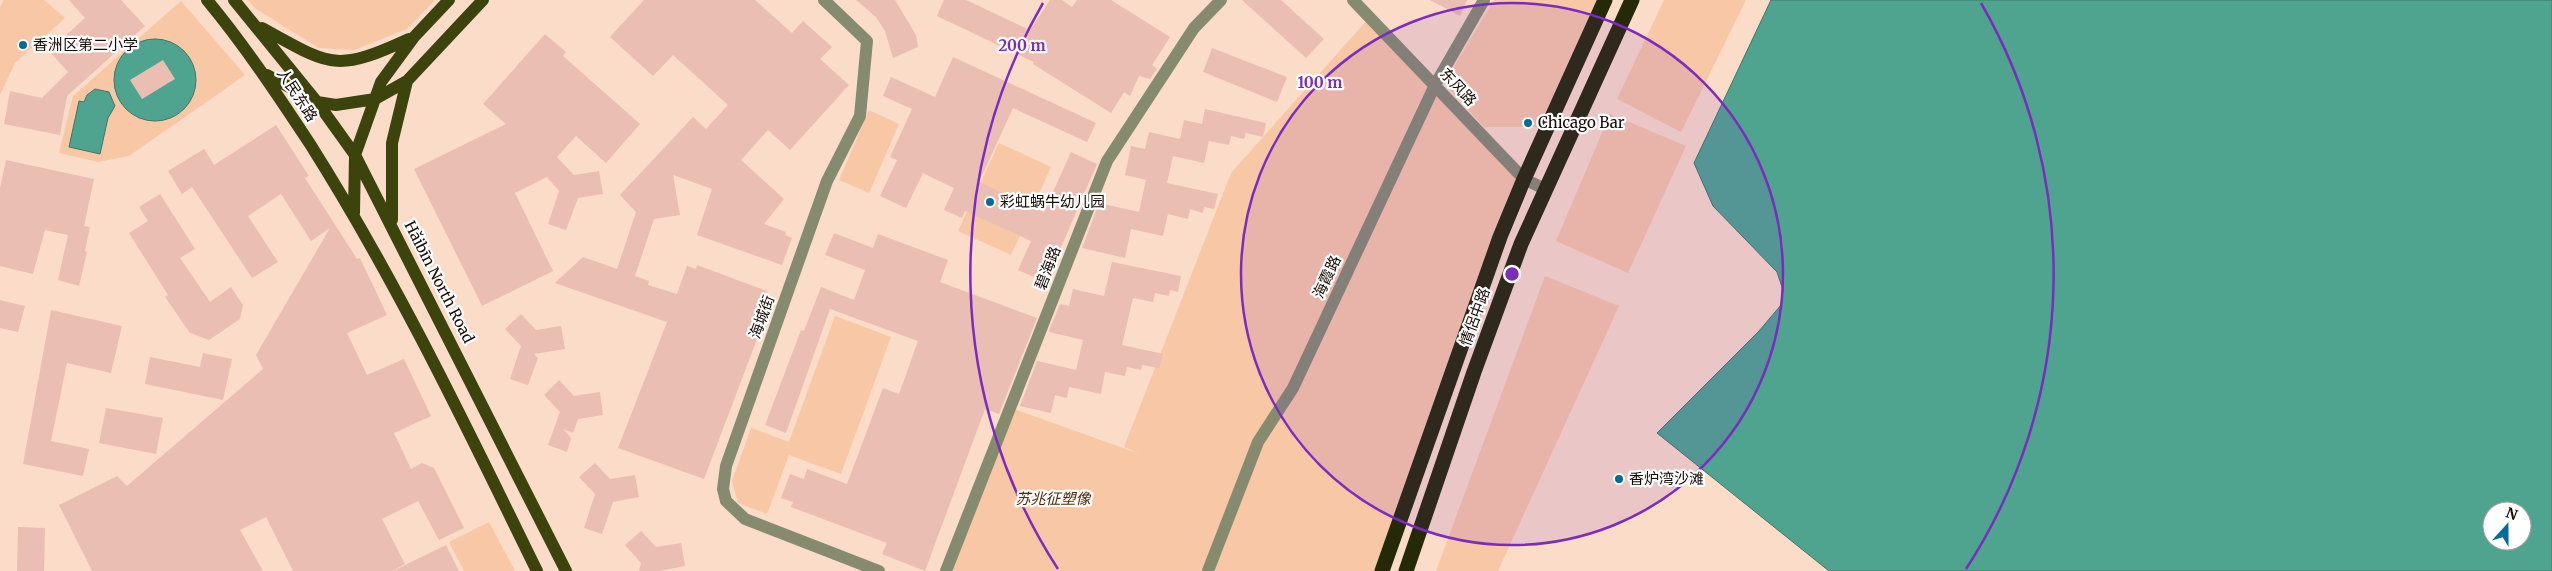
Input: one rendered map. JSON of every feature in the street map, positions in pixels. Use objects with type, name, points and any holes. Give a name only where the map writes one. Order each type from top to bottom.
[{"type":"highway","name":"情侶中路","points":[[1382,571],[1500,238],[1524,179],[1605,0]]},
{"type":"highway","name":"情侶中路","points":[[1406,571],[1477,363],[1521,244],[1632,0]]},
{"type":"main road","name":"人民东路","points":[[207,0],[238,37],[264,74],[354,214]]},
{"type":"main road","name":"Hǎibīn North Road","points":[[234,0],[317,102],[355,155],[566,571]]},
{"type":"main road","points":[[449,0],[390,66],[375,99],[355,155],[354,214],[459,410],[537,571]]},
{"type":"main road","points":[[264,74],[317,102],[336,105],[375,99],[407,81],[483,0]]},
{"type":"main road","points":[[255,25],[303,51],[335,62],[354,61],[373,55],[414,37]]},
{"type":"main road","points":[[392,225],[390,184],[392,143],[407,81]]},
{"type":"street","name":"海城街","points":[[824,0],[867,41],[860,116],[827,181],[726,466],[723,489],[726,501],[745,519],[879,571]]},
{"type":"street","name":"碧海路","points":[[946,571],[1107,161],[1194,28],[1220,0]]},
{"type":"street","name":"东风路","points":[[1353,0],[1524,179],[1545,189]]},
{"type":"street","name":"海霞路","points":[[1208,571],[1258,442],[1293,388],[1434,85],[1484,0]]},
{"type":"green space","name":"香洲区第二小学","points":[[4,0],[44,0],[65,18],[15,63],[0,95],[0,7]]},
{"type":"green space","points":[[248,0],[435,0],[407,29],[354,50],[319,48],[256,9]]},
{"type":"green space","points":[[1494,0],[1602,0],[1541,127],[1484,127],[1444,83]]},
{"type":"green space","points":[[1664,0],[1746,0],[1681,132],[1617,99]]},
{"type":"green space","points":[[181,1],[245,75],[129,156],[98,162],[59,153],[73,96]]},
{"type":"green space","name":"苏兆征塑像","points":[[1369,18],[1434,86],[1293,387],[1258,442],[1207,571],[952,571],[1011,408],[1140,454],[1124,447],[1231,173]]},
{"type":"green space","points":[[1435,87],[1522,179],[1381,571],[1210,571],[1260,443]]},
{"type":"green space","points":[[869,110],[899,124],[869,193],[839,180]]},
{"type":"green space","points":[[1610,114],[1686,146],[1628,273],[1556,241]]},
{"type":"green space","points":[[999,143],[1051,167],[1033,207],[988,221],[1020,236],[1011,255],[958,231]]},
{"type":"green space","points":[[1545,276],[1619,306],[1498,571],[1436,571]]},
{"type":"green space","points":[[835,316],[891,337],[841,474],[789,455],[767,514],[738,503],[732,481],[751,428],[789,442]]},
{"type":"green space","points":[[489,522],[515,571],[464,571],[449,542]]},
{"type":"water","points":[[1771,0],[2552,0],[2552,571],[1829,571],[1657,433],[1759,331],[1781,305],[1783,290],[1777,272],[1713,206],[1694,163]]},
{"type":"water","points":[[155,39],[171,42],[184,51],[193,64],[196,80],[193,96],[184,109],[171,118],[155,121],[139,118],[126,109],[117,96],[114,80],[117,64],[126,51],[139,42]]},
{"type":"water","points":[[95,89],[109,92],[115,106],[108,118],[100,154],[69,147],[79,101],[84,102],[87,95]]},
{"type":"building","points":[[69,0],[121,0],[145,26],[67,96],[60,135],[4,124],[10,91],[42,98],[68,72],[49,51],[85,18]]},
{"type":"building","points":[[644,0],[755,0],[792,33],[803,21],[832,47],[820,59],[849,85],[790,150],[768,130],[741,160],[784,199],[764,224],[786,232],[785,235],[792,238],[782,265],[697,235],[712,189],[673,175],[680,215],[654,219],[635,276],[649,281],[648,285],[677,294],[687,266],[696,269],[697,265],[767,291],[766,294],[773,297],[704,479],[618,448],[667,322],[555,283],[583,257],[617,269],[636,212],[620,195],[693,117],[706,129],[728,105],[673,55],[653,76],[610,37]]},
{"type":"building","points":[[856,0],[895,0],[916,35],[918,47],[893,58],[885,31],[876,17]]},
{"type":"building","points":[[944,0],[966,0],[1030,30],[1050,0],[1062,0],[1072,7],[1077,0],[1111,0],[1170,37],[1152,65],[1157,69],[1150,79],[1139,76],[1130,96],[1124,92],[1111,113],[1033,64],[1034,62],[937,16]]},
{"type":"building","points":[[1242,0],[1281,0],[1324,39],[1306,58]]},
{"type":"building","points":[[1430,0],[1467,0],[1460,16]]},
{"type":"building","points":[[545,34],[566,52],[563,56],[640,124],[606,163],[576,136],[557,157],[574,175],[599,171],[603,194],[578,198],[566,230],[548,224],[559,191],[547,177],[515,193],[553,271],[482,306],[414,169],[506,124],[483,104]]},
{"type":"building","points":[[1212,48],[1287,77],[1277,102],[1203,72]]},
{"type":"building","points":[[953,57],[1096,123],[1087,142],[1013,108],[979,182],[1044,212],[1071,152],[1097,164],[1046,282],[1018,270],[1031,241],[965,211],[962,218],[944,210],[954,188],[923,173],[906,208],[880,196],[897,160],[890,157],[912,109],[883,96],[891,77],[935,97]]},
{"type":"building","points":[[163,60],[175,79],[142,99],[130,80]]},
{"type":"building","points":[[1205,109],[1266,123],[1263,137],[1246,133],[1244,139],[1231,136],[1229,145],[1209,141],[1204,163],[1173,156],[1167,183],[1218,194],[1214,209],[1204,207],[1203,213],[1190,209],[1188,219],[1168,214],[1163,236],[1131,229],[1125,258],[1082,248],[1099,203],[1139,212],[1146,180],[1125,175],[1131,146],[1145,149],[1149,132],[1180,139],[1184,120],[1202,124]]},
{"type":"building","points":[[276,125],[309,176],[305,178],[357,259],[360,258],[387,315],[347,333],[367,375],[404,359],[431,416],[394,433],[411,469],[422,463],[434,468],[464,528],[439,540],[418,501],[382,519],[405,564],[392,571],[293,571],[266,517],[240,530],[263,571],[92,571],[59,505],[117,476],[127,486],[263,369],[256,355],[330,228],[311,241],[281,194],[248,216],[278,262],[252,278],[192,187],[182,194],[168,171],[204,149],[214,165]]},
{"type":"building","points":[[6,160],[94,179],[84,226],[90,227],[85,251],[87,252],[79,286],[58,280],[68,235],[45,230],[33,274],[0,266],[0,188]]},
{"type":"building","points":[[160,194],[195,249],[180,258],[210,302],[231,287],[243,305],[240,319],[209,340],[190,333],[165,297],[168,295],[129,233],[148,221],[139,207]]},
{"type":"building","points":[[834,233],[873,248],[878,234],[948,260],[940,282],[1037,318],[999,414],[985,409],[925,571],[882,554],[887,543],[791,507],[793,502],[781,498],[790,474],[804,479],[807,469],[847,484],[883,388],[899,394],[918,341],[830,309],[786,433],[765,425],[801,330],[804,331],[821,287],[854,300],[865,270],[825,255]]},
{"type":"building","points":[[1112,262],[1181,276],[1178,292],[1170,290],[1169,296],[1155,293],[1153,302],[1133,298],[1122,345],[1163,354],[1159,368],[1142,365],[1141,370],[1127,367],[1125,376],[1105,372],[1101,394],[1069,387],[1067,398],[1055,395],[1051,413],[1020,406],[1037,361],[1076,370],[1083,340],[1049,332],[1050,328],[1060,304],[1069,306],[1073,289],[1104,296]]},
{"type":"building","points":[[0,300],[25,306],[18,332],[0,328]]},
{"type":"building","points":[[51,310],[122,326],[111,373],[67,363],[51,441],[89,449],[83,476],[23,464]]},
{"type":"building","points":[[521,314],[536,330],[561,326],[565,349],[534,354],[538,358],[528,385],[510,379],[521,346],[505,329]]},
{"type":"building","points":[[203,353],[232,359],[223,400],[145,384],[150,357],[200,367]]},
{"type":"building","points":[[559,380],[574,396],[600,392],[603,415],[578,419],[573,433],[563,429],[571,438],[567,452],[548,445],[560,412],[544,395]]},
{"type":"building","points":[[106,408],[163,418],[156,454],[99,443]]},
{"type":"building","points":[[595,463],[610,479],[635,475],[639,497],[613,502],[602,534],[584,528],[595,494],[579,477]]},
{"type":"building","points":[[18,527],[45,528],[44,571],[17,571]]},
{"type":"building","points":[[641,531],[656,547],[681,543],[685,566],[659,571],[639,571],[641,563],[625,545]]},
{"type":"building","points":[[446,545],[459,571],[393,571]]},
{"type":"place","name":"香洲区第二小学","points":[[23,45]]},
{"type":"place","name":"Chicago Bar","points":[[1528,123]]},
{"type":"place","name":"彩虹蜗牛幼儿园","points":[[990,202]]},
{"type":"place","name":"香炉湾沙滩","points":[[1619,479]]}]
